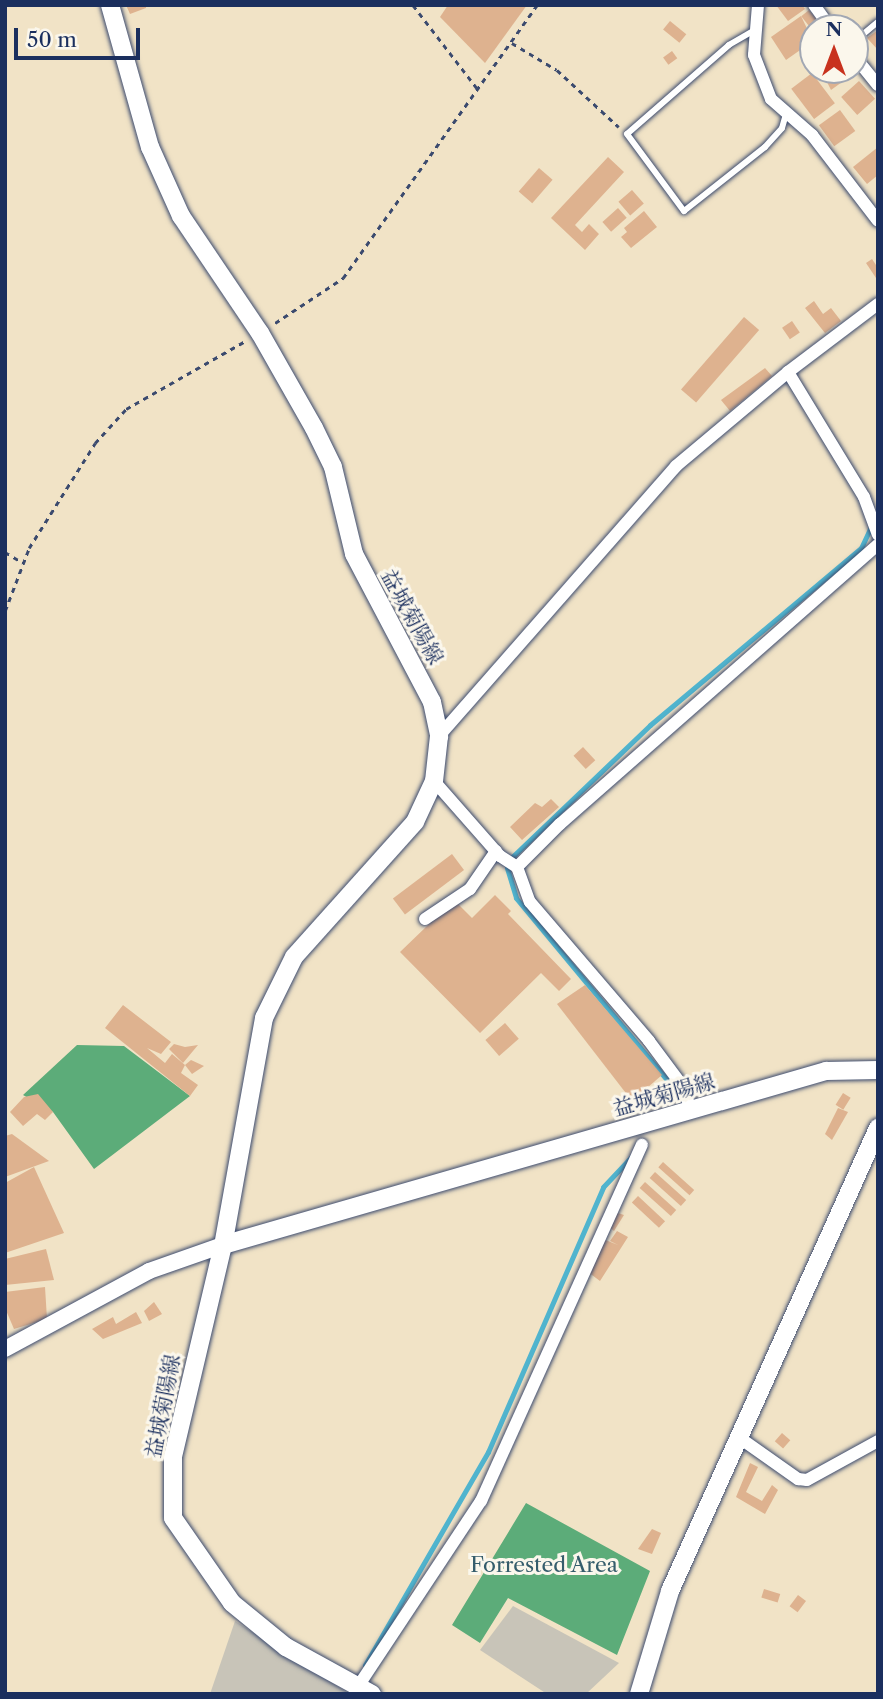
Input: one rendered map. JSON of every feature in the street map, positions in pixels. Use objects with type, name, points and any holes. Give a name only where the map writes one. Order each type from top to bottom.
[{"type":"main road","name":"益城菊陽線","points":[[110,5],[149,147],[181,216],[260,333],[333,467],[354,554],[432,702],[439,736],[434,781],[415,822],[294,957],[264,1018],[223,1245],[181,1412],[173,1457],[173,1518],[232,1603],[286,1647],[365,1689]]},
{"type":"main road","name":"益城菊陽線","points":[[223,1245],[826,1071],[878,1070]]},
{"type":"main road","points":[[639,1694],[670,1591],[737,1436],[878,1128]]},
{"type":"street","points":[[758,5],[753,31],[758,72],[771,99],[788,111],[852,184],[878,221]]},
{"type":"street","points":[[439,736],[676,466],[788,372],[878,304]]},
{"type":"street","points":[[788,372],[864,497],[878,535]]},
{"type":"street","points":[[517,867],[560,824],[878,545]]},
{"type":"street","points":[[434,781],[496,851],[517,867],[530,902],[649,1041],[681,1084],[692,1111]]},
{"type":"street","points":[[425,919],[470,889],[496,851]]},
{"type":"street","points":[[365,1689],[481,1501],[642,1145]]},
{"type":"street","points":[[5,1349],[149,1271],[223,1245]]},
{"type":"street","points":[[737,1436],[798,1479],[807,1480],[878,1441]]},
{"type":"lane","points":[[753,31],[729,45],[626,134],[684,211],[765,147],[782,128],[788,111]]},
{"type":"path","points":[[413,5],[478,88]]},
{"type":"path","points":[[5,611],[23,563],[53,504],[95,443],[126,409],[260,333],[343,278],[537,5]]},
{"type":"path","points":[[511,42],[556,70],[626,134]]},
{"type":"path","points":[[5,552],[23,563]]},
{"type":"shaded area","points":[[513,1606],[619,1663],[586,1694],[547,1694],[480,1650]]},
{"type":"shaded area","points":[[235,1621],[348,1693],[210,1694]]},
{"type":"green space","points":[[77,1045],[124,1046],[190,1096],[94,1169],[53,1112],[23,1095]]},
{"type":"green space","name":"Forrested Area","points":[[526,1503],[650,1571],[617,1655],[508,1598],[480,1643],[452,1625]]},
{"type":"building","points":[[126,5],[146,5],[146,8],[130,14]]},
{"type":"building","points":[[448,5],[527,5],[485,63],[440,17]]},
{"type":"building","points":[[776,5],[802,5],[805,9],[788,21]]},
{"type":"building","points":[[799,17],[799,51],[786,60],[771,37]]},
{"type":"building","points":[[670,21],[686,34],[679,43],[663,30]]},
{"type":"building","points":[[878,30],[878,50],[869,40],[869,37]]},
{"type":"building","points":[[672,51],[677,58],[668,65],[663,57]]},
{"type":"building","points":[[799,83],[820,84],[835,103],[814,119],[791,89]]},
{"type":"building","points":[[828,84],[839,84],[831,90]]},
{"type":"building","points":[[856,84],[862,84],[875,99],[857,115],[841,97]]},
{"type":"building","points":[[840,110],[855,131],[834,146],[819,125]]},
{"type":"building","points":[[878,147],[878,175],[867,184],[853,167]]},
{"type":"building","points":[[608,157],[624,172],[575,225],[582,232],[589,224],[599,234],[585,250],[551,218]]},
{"type":"building","points":[[539,168],[553,180],[532,203],[519,191]]},
{"type":"building","points":[[632,190],[644,204],[630,215],[618,202]]},
{"type":"building","points":[[618,208],[627,218],[611,232],[602,222]]},
{"type":"building","points":[[644,211],[657,227],[631,248],[621,237],[627,232],[624,228]]},
{"type":"building","points":[[872,259],[878,268],[878,281],[866,263]]},
{"type":"building","points":[[814,301],[823,314],[831,308],[841,321],[825,333],[805,308]]},
{"type":"building","points":[[744,317],[759,330],[696,403],[681,389]]},
{"type":"building","points":[[792,321],[800,333],[790,339],[782,328]]},
{"type":"building","points":[[765,368],[772,376],[730,411],[721,400]]},
{"type":"building","points":[[583,747],[595,760],[586,769],[573,756]]},
{"type":"building","points":[[551,799],[559,807],[522,840],[510,827],[535,803],[542,807]]},
{"type":"building","points":[[452,854],[464,870],[405,915],[393,899]]},
{"type":"building","points":[[495,895],[511,911],[508,914],[571,979],[559,991],[541,973],[480,1033],[400,952],[454,900],[472,918]]},
{"type":"building","points":[[585,985],[662,1075],[632,1101],[557,1004]]},
{"type":"building","points":[[123,1005],[171,1042],[161,1054],[147,1048],[165,1063],[172,1054],[185,1065],[181,1073],[198,1085],[190,1096],[105,1028]]},
{"type":"building","points":[[505,1023],[519,1039],[499,1056],[485,1040]]},
{"type":"building","points":[[174,1044],[185,1047],[198,1045],[183,1063],[169,1049]]},
{"type":"building","points":[[191,1060],[204,1066],[192,1074],[185,1065]]},
{"type":"building","points":[[843,1093],[851,1098],[843,1110],[836,1105]]},
{"type":"building","points":[[38,1094],[53,1112],[45,1120],[37,1114],[23,1126],[10,1112],[24,1097]]},
{"type":"building","points":[[838,1108],[848,1112],[832,1140],[825,1134]]},
{"type":"building","points":[[12,1134],[49,1161],[5,1177],[5,1136]]},
{"type":"building","points":[[663,1162],[694,1190],[690,1195],[658,1167]]},
{"type":"building","points":[[34,1167],[64,1233],[5,1253],[5,1183]]},
{"type":"building","points":[[655,1172],[686,1200],[681,1206],[650,1178]]},
{"type":"building","points":[[645,1182],[676,1210],[671,1216],[640,1188]]},
{"type":"building","points":[[638,1196],[665,1221],[659,1228],[632,1203]]},
{"type":"building","points":[[609,1210],[624,1215],[614,1231],[604,1223]]},
{"type":"building","points":[[617,1231],[628,1237],[600,1281],[584,1269],[598,1237],[618,1245],[610,1241]]},
{"type":"building","points":[[46,1249],[54,1280],[5,1285],[5,1259]]},
{"type":"building","points":[[45,1287],[47,1319],[14,1329],[5,1308],[5,1292]]},
{"type":"building","points":[[154,1302],[162,1314],[149,1321],[144,1311]]},
{"type":"building","points":[[136,1312],[142,1323],[103,1339],[92,1329],[113,1317],[116,1324]]},
{"type":"building","points":[[782,1433],[790,1440],[783,1449],[775,1441]]},
{"type":"building","points":[[750,1463],[758,1467],[746,1492],[762,1501],[772,1485],[778,1490],[765,1514],[736,1497]]},
{"type":"building","points":[[652,1529],[661,1533],[652,1554],[638,1549]]},
{"type":"building","points":[[764,1589],[780,1594],[778,1603],[761,1598]]},
{"type":"building","points":[[798,1595],[806,1601],[798,1612],[790,1606]]},
{"type":"waterway","points":[[512,857],[650,725],[861,548],[870,529]]},
{"type":"waterway","points":[[507,868],[516,898],[667,1080],[670,1101]]},
{"type":"waterway","points":[[365,1665],[488,1452],[603,1187],[633,1155]]}]
